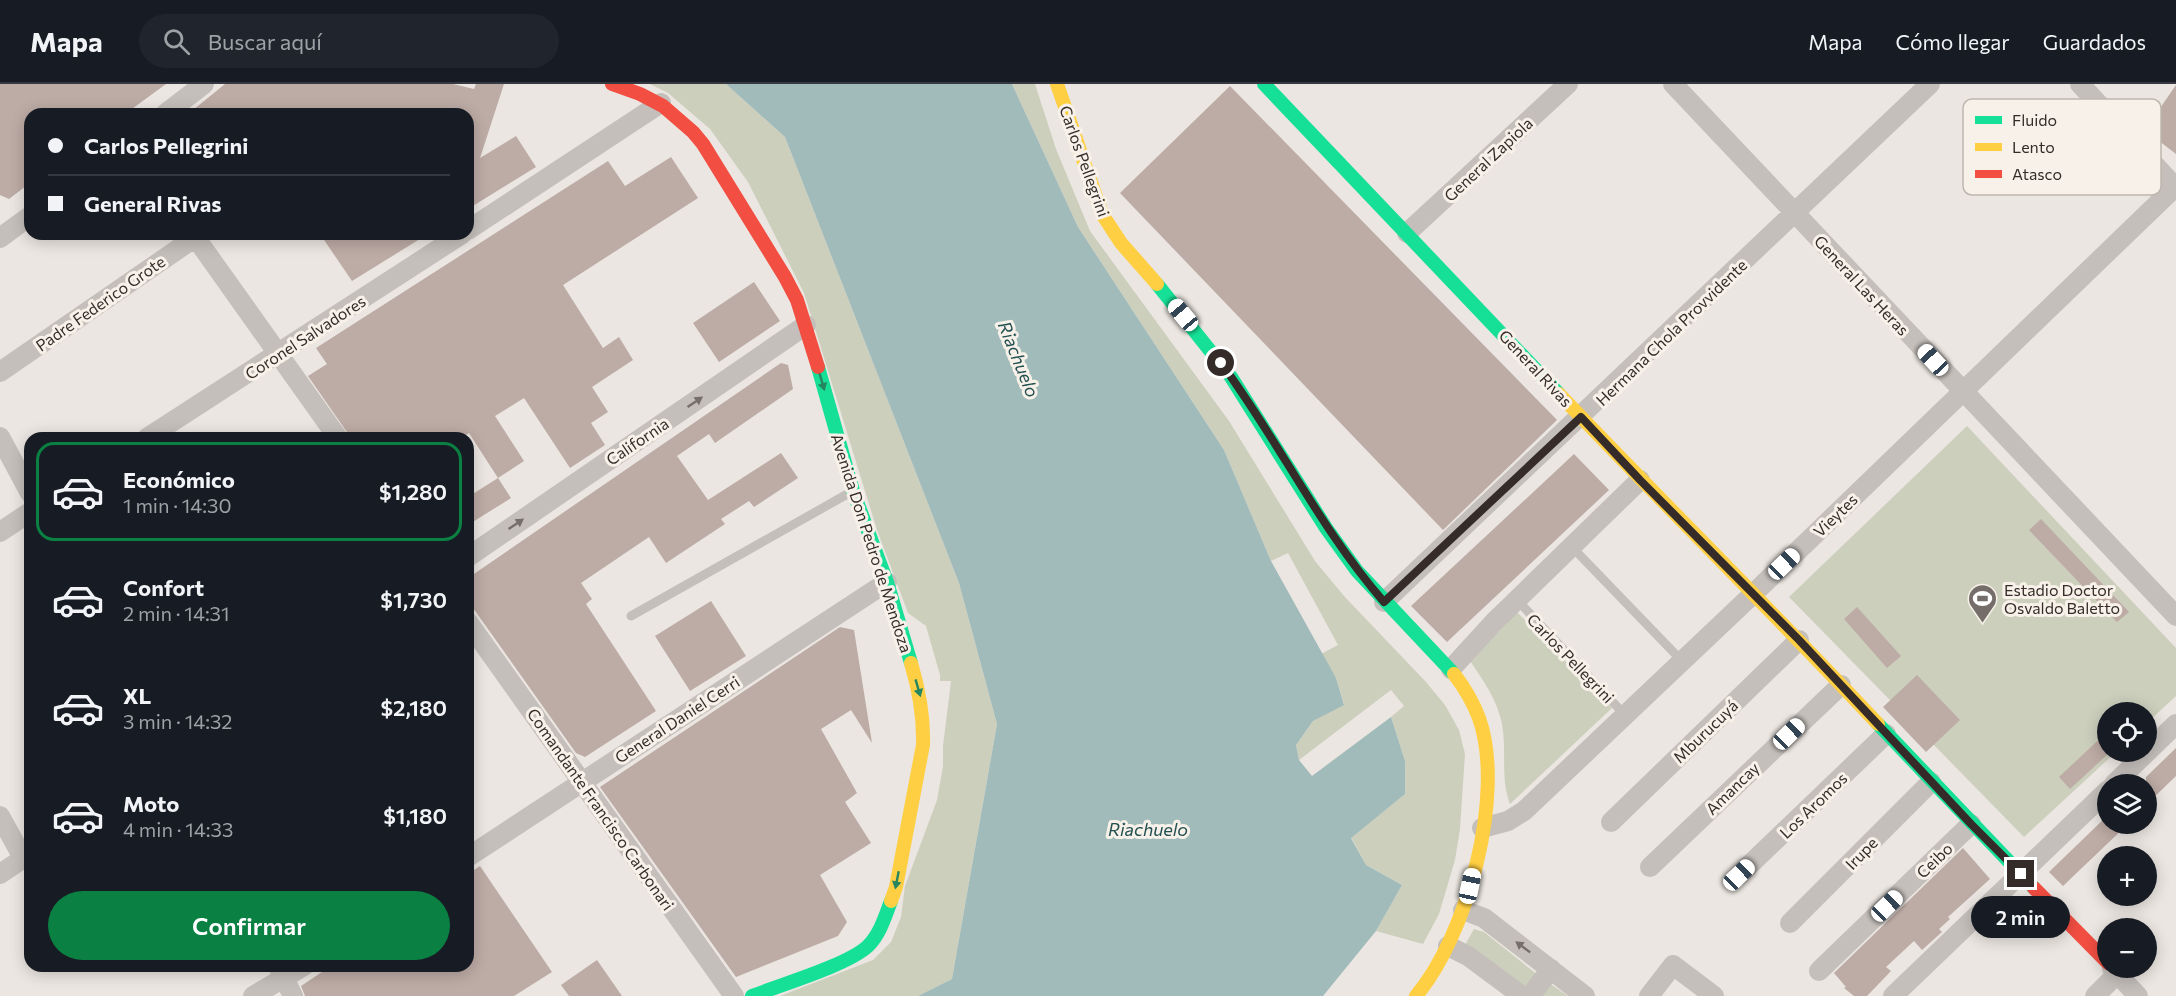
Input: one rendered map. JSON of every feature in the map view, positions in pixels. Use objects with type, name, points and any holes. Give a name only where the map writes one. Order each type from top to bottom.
[{"type":"street","points":[[173,108],[204,84]]},
{"type":"street","name":"Avenida Don Pedro de Mendoza","points":[[612,84],[661,103],[703,144],[794,294],[806,326],[854,491],[887,582],[919,690],[924,722],[921,757],[894,896],[875,939],[858,953],[825,969],[752,996]]},
{"type":"street","name":"Carlos Pellegrini","points":[[1057,84],[1104,218],[1197,332],[1232,379],[1328,530],[1357,571],[1384,602],[1451,669],[1463,686],[1479,720],[1485,744],[1486,777],[1482,828],[1463,910],[1448,946],[1428,981],[1416,996]]},
{"type":"street","name":"General Rivas","points":[[1264,84],[1640,480],[1799,640],[1971,824],[2097,953]]},
{"type":"street","name":"General Zapiola","points":[[1407,233],[1568,84]]},
{"type":"street","name":"General Las Heras","points":[[1673,84],[2176,616]]},
{"type":"street","name":"Hermana Chola Provvidente","points":[[1384,602],[1930,84]]},
{"type":"street","points":[[2080,84],[2094,99]]},
{"type":"street","points":[[474,226],[661,103]]},
{"type":"street","points":[[2161,171],[2176,187]]},
{"type":"street","name":"Vieytes","points":[[1482,828],[1508,821],[1524,811],[2176,187]]},
{"type":"street","points":[[0,238],[24,220]]},
{"type":"street","name":"Padre Federico Grote","points":[[0,372],[189,240]]},
{"type":"street","points":[[199,240],[334,432]]},
{"type":"street","name":"Coronel Salvadores","points":[[156,432],[453,240]]},
{"type":"street","name":"California","points":[[474,553],[806,326]]},
{"type":"street","points":[[0,437],[24,482]]},
{"type":"street","points":[[1451,669],[1494,622],[1640,480]]},
{"type":"street","points":[[0,532],[24,517]]},
{"type":"street","name":"General Daniel Cerri","points":[[474,853],[887,582]]},
{"type":"street","name":"Comandante Francisco Carbonari","points":[[474,630],[734,996]]},
{"type":"street","name":"Mburucuyá","points":[[1611,822],[1799,640]]},
{"type":"street","name":"Amancay","points":[[1650,867],[1841,685]]},
{"type":"street","points":[[2124,774],[2176,724]]},
{"type":"street","name":"Los Aromos","points":[[1739,875],[1886,734]]},
{"type":"street","name":"Irupe","points":[[1790,923],[1931,782]]},
{"type":"street","points":[[1893,996],[2097,801]]},
{"type":"street","points":[[0,816],[24,852]]},
{"type":"street","name":"Ceibo","points":[[1819,971],[1971,824]]},
{"type":"street","points":[[0,874],[24,858]]},
{"type":"street","points":[[1463,910],[1484,918],[1586,996]]},
{"type":"street","points":[[1448,946],[1468,956],[1522,996]]},
{"type":"street","points":[[1649,996],[1673,965],[1714,996]]},
{"type":"street","points":[[1530,996],[1551,969]]},
{"type":"street","points":[[2095,996],[2106,978]]},
{"type":"street","name":"General Rivas","points":[[2121,978],[2138,996]]},
{"type":"street","points":[[253,996],[285,980]]},
{"type":"lane","points":[[631,616],[854,491]]},
{"type":"lane","points":[[1572,547],[1682,661]]},
{"type":"lane","name":"Carlos Pellegrini","points":[[1518,601],[1625,715]]},
{"type":"green space","points":[[650,84],[726,84],[785,137],[959,583],[997,724],[952,979],[918,996],[780,996],[873,960],[891,942],[901,917],[905,886],[937,800],[943,766],[943,746],[951,681],[940,681],[926,626],[908,613],[877,530],[804,293],[748,182],[710,129],[668,93]]},
{"type":"green space","points":[[1012,84],[1035,84],[1056,149],[1090,231],[1229,421],[1315,561],[1344,596],[1426,682],[1445,705],[1459,730],[1465,754],[1460,829],[1455,860],[1439,914],[1423,944],[1376,931],[1402,885],[1366,865],[1351,837],[1405,794],[1405,761],[1391,717],[1404,706],[1391,690],[1299,760],[1296,745],[1313,721],[1344,704],[1336,678],[1321,654],[1338,645],[1288,553],[1271,561],[1224,450],[1078,227]]},
{"type":"green space","name":"Estadio Doctor Osvaldo Baletto","points":[[1967,426],[2176,648],[2176,696],[2157,714],[2157,702],[2097,702],[2097,762],[2105,762],[2024,837],[1789,597]]},
{"type":"green space","points":[[1517,612],[1612,708],[1510,804],[1505,784],[1500,715],[1489,691],[1470,661]]},
{"type":"green space","points":[[1474,929],[1484,932],[1539,976],[1526,994],[1465,945]]},
{"type":"green space","points":[[1549,983],[1568,996],[1540,996]]},
{"type":"water","name":"Riachuelo","points":[[726,84],[1012,84],[1078,227],[1224,450],[1271,561],[1336,678],[1344,705],[1313,721],[1296,745],[1299,760],[1312,776],[1391,717],[1405,761],[1405,794],[1351,838],[1366,865],[1402,885],[1376,931],[1323,996],[918,996],[952,979],[997,724],[959,583],[785,137]]},
{"type":"building","points":[[0,84],[166,84],[133,108],[24,108],[24,188],[9,199],[0,195]]},
{"type":"building","points":[[225,84],[453,84],[474,89],[476,84],[504,84],[480,158],[516,136],[536,167],[474,205],[474,108],[195,108]]},
{"type":"building","points":[[2176,85],[2176,154],[2161,142],[2161,107]]},
{"type":"building","points":[[1230,86],[1557,420],[1443,530],[1120,193]]},
{"type":"building","points":[[671,157],[698,198],[563,285],[603,348],[619,337],[633,360],[592,387],[608,412],[591,423],[605,445],[570,468],[524,398],[495,416],[524,461],[498,478],[474,441],[474,432],[347,432],[308,376],[327,364],[316,348],[608,161],[625,186]]},
{"type":"building","points":[[324,240],[418,240],[352,281]]},
{"type":"building","points":[[754,282],[780,321],[719,362],[693,323]]},
{"type":"building","points":[[781,363],[788,365],[793,389],[715,443],[709,434],[677,456],[708,500],[781,453],[798,478],[754,507],[749,501],[721,519],[725,524],[666,563],[649,537],[581,583],[592,599],[586,604],[656,711],[585,757],[576,753],[474,609],[474,574]]},
{"type":"building","points":[[1574,454],[1609,490],[1447,642],[1411,606]]},
{"type":"building","points":[[498,478],[511,498],[474,521],[474,493]]},
{"type":"building","points":[[2041,519],[2129,612],[2117,622],[2029,530]]},
{"type":"building","points":[[711,601],[746,656],[690,691],[655,636]]},
{"type":"building","points":[[1857,607],[1901,656],[1887,668],[1844,619]]},
{"type":"building","points":[[840,627],[854,630],[872,743],[851,710],[821,729],[857,793],[845,802],[871,843],[820,875],[847,922],[838,936],[736,977],[600,787]]},
{"type":"building","points":[[1917,675],[1960,720],[1926,752],[1883,707]]},
{"type":"building","points":[[2097,741],[2097,762],[2099,762],[2070,789],[2059,777]]},
{"type":"building","points":[[2176,748],[2176,776],[2157,794],[2157,774],[2149,774]]},
{"type":"building","points":[[2097,826],[2097,834],[2118,834],[2105,846],[2097,846],[2097,854],[2063,886],[2049,872]]},
{"type":"building","points":[[1963,848],[1990,879],[1948,917],[1950,919],[1939,929],[1942,932],[1922,950],[1914,941],[1886,967],[1891,971],[1867,996],[1854,996],[1844,988],[1846,987],[1834,973]]},
{"type":"building","points":[[480,866],[552,972],[514,996],[305,996],[301,986],[322,972],[474,972],[474,870]]},
{"type":"building","points":[[597,960],[622,996],[569,996],[561,985]]},
{"type":"traffic: fast","points":[[1264,84],[1559,394]]},
{"type":"traffic: fast","points":[[1157,284],[1231,377],[1326,528],[1357,571],[1454,674]]},
{"type":"traffic: fast","points":[[818,367],[853,491],[887,582],[911,663]]},
{"type":"traffic: fast","points":[[1878,724],[2034,888]]},
{"type":"traffic: fast","points":[[752,996],[813,974],[858,953],[876,936],[891,901]]},
{"type":"traffic: slow","points":[[1057,84],[1102,214],[1121,243],[1157,284]]},
{"type":"traffic: slow","points":[[1559,394],[1878,724]]},
{"type":"traffic: slow","points":[[891,901],[896,887],[923,745],[920,703],[911,663]]},
{"type":"traffic: slow","points":[[1416,996],[1434,970],[1451,938],[1477,863],[1484,824],[1488,785],[1486,749],[1477,712],[1454,674]]},
{"type":"traffic: jam","points":[[612,84],[640,94],[663,106],[693,132],[703,144],[797,300],[818,367]]},
{"type":"traffic: jam","points":[[2034,888],[2097,952]]},
{"type":"place","name":"Estadio Doctor Osvaldo Baletto","points":[[1983,624]]},
{"type":"route","points":[[1221,363],[1254,411],[1328,530],[1357,571],[1384,602],[1581,417],[1752,595],[1799,640],[1971,824],[2021,874]]}]
